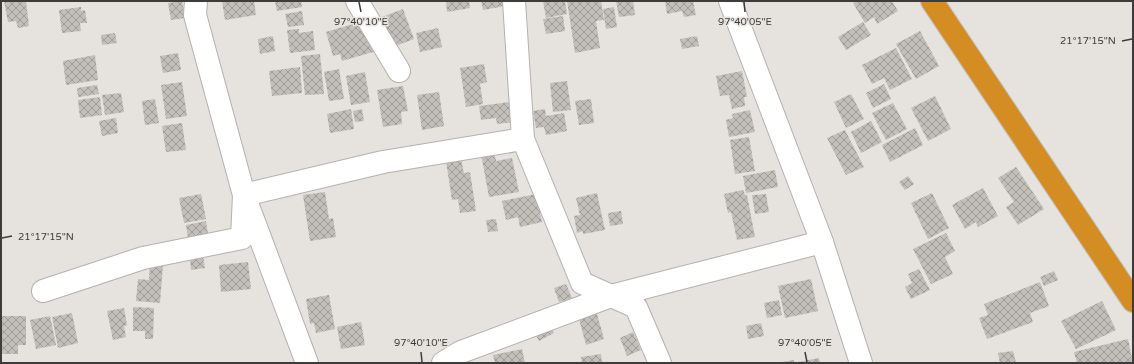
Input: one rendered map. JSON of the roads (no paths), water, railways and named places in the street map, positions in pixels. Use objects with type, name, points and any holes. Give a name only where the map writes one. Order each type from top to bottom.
[{"type":"highway","points":[[932,1],[1133,301]]},
{"type":"street","points":[[196,1],[195,15],[244,195],[307,363]]},
{"type":"street","points":[[357,1],[399,71]]},
{"type":"street","points":[[514,1],[523,139],[582,283],[636,307],[660,363]]},
{"type":"street","points":[[730,1],[822,242],[861,363]]},
{"type":"street","points":[[244,195],[383,162],[523,139]]},
{"type":"street","points":[[43,291],[143,258],[242,238],[244,195]]},
{"type":"street","points":[[443,363],[461,352],[611,296],[822,242]]}]
